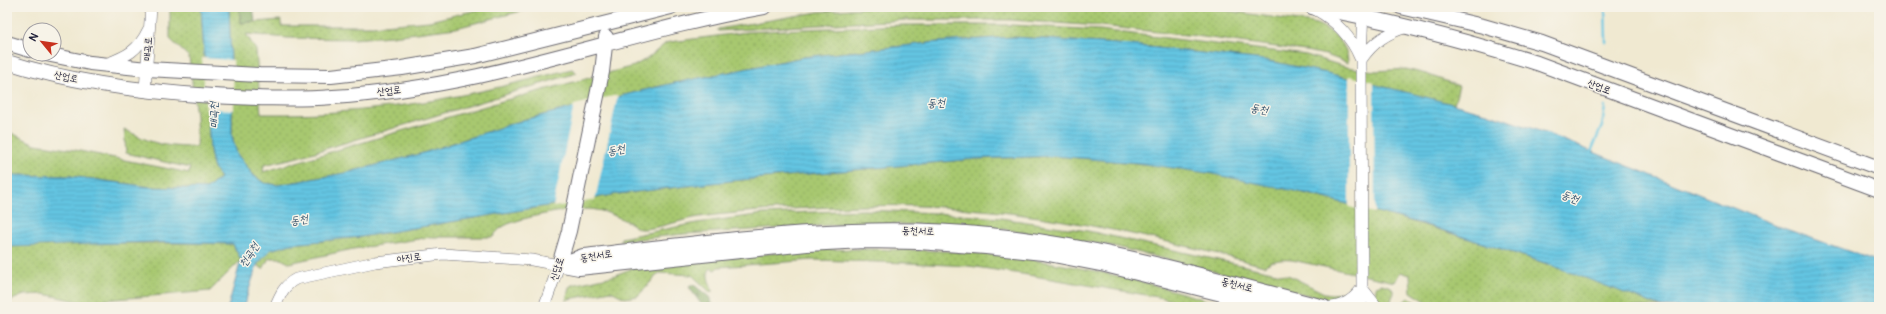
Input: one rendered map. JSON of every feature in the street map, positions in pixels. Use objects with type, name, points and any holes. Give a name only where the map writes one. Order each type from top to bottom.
[{"type":"main road","name":"산업로","points":[[62,57],[105,65],[186,72],[331,76],[402,68],[475,56],[671,7]]},
{"type":"main road","name":"산업로","points":[[7,62],[46,73],[145,90],[262,98],[332,98],[404,90],[478,76],[671,27],[764,7]]},
{"type":"main road","name":"산업로","points":[[1312,7],[1363,12],[1407,27],[1483,46],[1537,63],[1879,190]]},
{"type":"main road","points":[[1401,7],[1418,9],[1542,43],[1879,168]]},
{"type":"main road","name":"신답로","points":[[558,265],[569,231],[604,59],[607,22]]},
{"type":"main road","points":[[7,43],[22,48]]},
{"type":"main road","name":"동천서로","points":[[558,265],[583,256],[773,235],[864,230],[920,230],[989,235],[1044,242],[1103,253],[1324,307]]},
{"type":"main road","name":"동천서로","points":[[558,265],[579,268],[807,244],[864,241],[920,242],[1043,253],[1090,262],[1274,307]]},
{"type":"street","name":"매곡로","points":[[145,90],[151,7]]},
{"type":"street","points":[[1312,7],[1339,27],[1352,44],[1361,61]]},
{"type":"street","points":[[1361,307],[1361,61],[1363,12]]},
{"type":"street","points":[[105,65],[122,58],[135,50],[142,42],[150,26]]},
{"type":"street","points":[[1361,61],[1367,50],[1380,39],[1387,34],[1407,27]]},
{"type":"street","name":"아진로","points":[[276,307],[282,291],[296,279],[376,262],[443,254],[532,260],[558,265]]},
{"type":"street","name":"신답로","points":[[544,307],[558,265]]},
{"type":"street","points":[[1331,307],[1337,307],[1348,301],[1357,295],[1362,288]]},
{"type":"street","points":[[1362,288],[1377,307]]},
{"type":"green space","points":[[170,7],[201,7],[210,150],[213,166],[220,178],[207,189],[150,187],[70,176],[7,175],[7,131],[35,144],[75,150],[189,173],[190,168],[126,153],[124,129],[159,144],[197,147],[196,116],[189,57],[170,39]]},
{"type":"green space","points":[[229,7],[239,7],[241,23],[281,20],[281,26],[373,26],[429,21],[490,7],[537,7],[456,28],[392,36],[352,39],[287,38],[246,34],[256,50],[261,114],[335,112],[384,108],[433,101],[501,87],[572,69],[577,73],[298,157],[264,165],[263,172],[506,100],[634,66],[648,58],[666,43],[747,32],[904,25],[1011,25],[1100,30],[1306,55],[1346,67],[1375,71],[1406,69],[1426,74],[1459,86],[1454,105],[1327,73],[1264,60],[1131,45],[1013,37],[938,42],[804,57],[665,85],[523,120],[420,154],[345,173],[278,185],[264,183],[253,175],[237,154],[232,136]]},
{"type":"green space","points":[[239,7],[253,7],[255,21],[241,23]]},
{"type":"green space","points":[[872,7],[1201,7],[1313,23],[1326,29],[1338,38],[1345,49],[1348,63],[1326,55],[1306,51],[1196,36],[1100,26],[1011,20],[904,20],[718,31],[718,29],[818,12]]},
{"type":"green space","points":[[1055,156],[1171,167],[1209,173],[1252,181],[1337,201],[1422,224],[1505,250],[1576,274],[1662,307],[1435,307],[1411,292],[1410,275],[1400,272],[1395,282],[1292,260],[1277,260],[1264,266],[1165,241],[1064,221],[963,208],[912,206],[861,206],[740,213],[693,218],[646,229],[640,229],[622,219],[597,210],[588,209],[564,211],[523,219],[512,223],[501,228],[493,237],[431,237],[353,249],[289,263],[279,258],[269,258],[263,269],[257,265],[270,250],[291,244],[360,237],[618,194],[730,181],[975,159]]},
{"type":"green space","points":[[863,210],[936,213],[1000,218],[1088,231],[1290,276],[1324,293],[1332,294],[1349,292],[1341,298],[1328,300],[1113,246],[990,227],[864,223],[684,234],[621,241],[621,238],[697,223],[764,214]]},
{"type":"green space","points":[[75,243],[233,244],[241,260],[210,291],[81,302],[44,294],[24,295],[7,302],[7,247]]},
{"type":"green space","points":[[807,250],[924,250],[970,253],[1046,262],[1077,267],[1138,281],[1227,307],[1194,307],[1164,298],[969,266],[813,260],[718,267],[715,270],[711,268],[708,276],[712,292],[710,292],[692,275],[659,273],[638,296],[625,298],[611,291],[569,299],[566,301],[569,287],[572,285],[613,276],[635,267]]},
{"type":"green space","points":[[1382,284],[1391,287],[1394,293],[1391,300],[1394,305],[1400,305],[1408,298],[1425,307],[1398,308],[1384,306],[1376,299],[1376,286]]},
{"type":"green space","points":[[690,285],[694,285],[709,297],[714,307],[703,307],[689,287]]},
{"type":"water","points":[[201,7],[229,7],[232,136],[237,154],[253,175],[264,183],[278,185],[345,173],[420,154],[523,120],[665,85],[804,57],[938,42],[1013,37],[1131,45],[1264,60],[1327,73],[1487,113],[1548,134],[1783,228],[1879,262],[1879,307],[1662,307],[1548,264],[1423,224],[1309,194],[1208,173],[1138,163],[1055,156],[975,159],[730,181],[618,194],[360,237],[291,244],[270,250],[257,265],[245,307],[228,307],[241,260],[233,244],[149,242],[7,247],[7,175],[70,176],[150,187],[207,189],[220,178],[213,166],[210,150]]},
{"type":"pier","points":[[202,58],[233,60],[234,110],[206,109]]},
{"type":"pier","points":[[1349,76],[1374,82],[1375,213],[1349,207]]},
{"type":"pier","points":[[618,95],[595,200],[553,207],[574,105]]},
{"type":"waterway","points":[[1605,7],[1606,42]]},
{"type":"waterway","points":[[1590,154],[1602,126],[1605,107]]},
{"type":"water label","name":"동천","points":[[936,103]]},
{"type":"water label","name":"동천","points":[[1259,109]]},
{"type":"water label","name":"매곡천","points":[[214,115]]},
{"type":"water label","name":"동천","points":[[616,150]]},
{"type":"water label","name":"동천","points":[[1570,197]]},
{"type":"water label","name":"동천","points":[[299,220]]},
{"type":"water label","name":"천곡천","points":[[249,255]]}]
